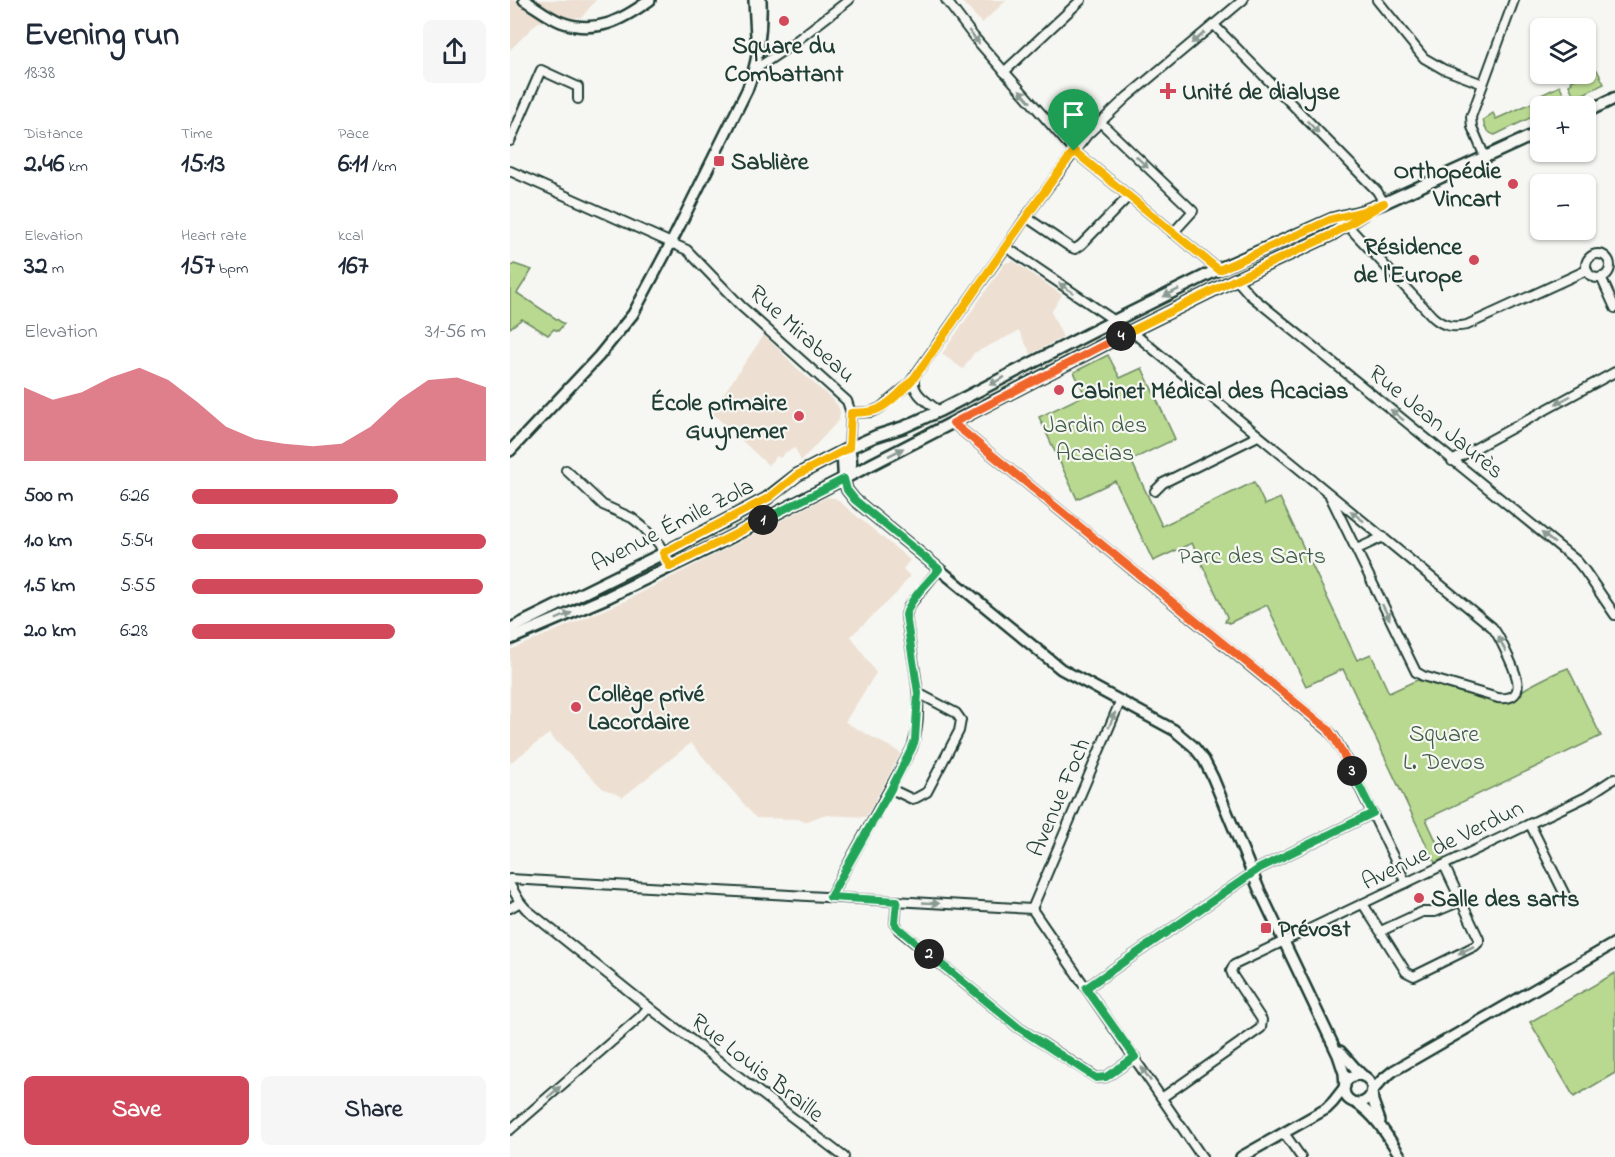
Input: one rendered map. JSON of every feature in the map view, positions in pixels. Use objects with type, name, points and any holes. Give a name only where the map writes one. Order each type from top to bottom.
[{"type":"main road","points":[[1596,107],[1615,98]]},
{"type":"main road","points":[[1384,203],[1530,137]]},
{"type":"main road","name":"Avenue Émile Zola","points":[[510,639],[608,597],[670,567],[1131,331],[1331,235],[1384,203]]},
{"type":"main road","name":"Avenue Émile Zola","points":[[510,629],[770,497],[797,475],[849,448],[939,411],[1219,270],[1332,219],[1384,203]]},
{"type":"main road","name":"Rue Jean Jaurès","points":[[1219,270],[1232,281]]},
{"type":"main road","points":[[1115,321],[1131,331]]},
{"type":"main road","points":[[939,411],[953,423]]},
{"type":"main road","points":[[844,479],[843,460],[849,448]]},
{"type":"street","points":[[524,0],[560,21],[586,26],[614,22],[650,0]]},
{"type":"street","points":[[754,0],[754,22],[758,47]]},
{"type":"street","points":[[510,451],[599,356],[636,309],[741,104],[754,70],[761,22],[761,0]]},
{"type":"street","points":[[754,70],[787,48],[849,0]]},
{"type":"street","name":"Rue Jean Jaurès","points":[[946,0],[974,37],[1074,151],[1219,270]]},
{"type":"street","points":[[1004,72],[1081,0]]},
{"type":"street","points":[[851,413],[871,412],[880,408],[905,388],[1074,151],[1127,97],[1243,0]]},
{"type":"street","points":[[1377,0],[1424,58],[1443,69],[1483,84]]},
{"type":"street","points":[[1485,157],[1471,121],[1514,0]]},
{"type":"street","points":[[1214,25],[1377,191],[1384,203]]},
{"type":"street","points":[[510,141],[541,70],[578,87],[578,99]]},
{"type":"street","points":[[1100,122],[1193,211],[1173,233]]},
{"type":"street","name":"Rue Mirabeau","points":[[510,171],[683,248],[692,255],[736,301],[847,401],[851,413],[849,448]]},
{"type":"street","points":[[1026,217],[1075,249],[1082,245],[1129,196]]},
{"type":"street","points":[[1347,225],[1433,317],[1450,327],[1467,325],[1587,270]]},
{"type":"street","points":[[1006,248],[1115,321]]},
{"type":"street","points":[[1593,255],[1603,255],[1612,259],[1608,271],[1601,277],[1593,276],[1587,270],[1587,260],[1593,255]]},
{"type":"street","points":[[1601,277],[1615,308]]},
{"type":"street","name":"Rue Jean Jaurès","points":[[1232,281],[1577,561],[1615,615]]},
{"type":"street","points":[[1131,331],[1494,630],[1518,676],[1518,686],[1515,692],[1505,698],[1498,698],[1416,672],[1330,496]]},
{"type":"street","points":[[1452,461],[1615,372]]},
{"type":"street","points":[[914,378],[916,391],[939,411]]},
{"type":"street","points":[[953,423],[1328,729],[1373,813],[1406,883]]},
{"type":"street","points":[[1155,491],[1163,483],[1258,436]]},
{"type":"street","points":[[566,470],[603,505],[638,522],[652,536],[670,567]]},
{"type":"street","points":[[844,479],[847,490],[855,500],[1061,669],[1166,725],[1180,734],[1204,760],[1214,778],[1252,873],[1283,942],[1343,1068],[1346,1096],[1369,1113],[1401,1157]]},
{"type":"street","points":[[1357,549],[1383,537]]},
{"type":"street","points":[[830,897],[891,789],[915,740],[918,693],[906,615],[914,598],[939,569]]},
{"type":"street","points":[[891,789],[912,799],[927,792],[959,730],[961,720],[956,713],[918,693]]},
{"type":"street","name":"Avenue Foch","points":[[1032,909],[1120,702]]},
{"type":"street","name":"Avenue de Verdun","points":[[1162,1097],[1261,1028],[1262,1020],[1233,976],[1232,969],[1236,964],[1586,797],[1614,781]]},
{"type":"street","points":[[1086,988],[1260,868],[1373,813]]},
{"type":"street","points":[[1530,824],[1566,897]]},
{"type":"street","points":[[1364,904],[1406,972],[1414,976],[1478,944],[1479,939],[1444,865]]},
{"type":"street","points":[[510,879],[1032,909],[1202,1157]]},
{"type":"street","name":"Rue Louis Braille","points":[[510,885],[526,909],[844,1157]]},
{"type":"street","points":[[897,901],[895,923],[899,930],[1031,1036],[1096,1078],[1106,1077],[1135,1057]]},
{"type":"street","points":[[1381,931],[1422,912],[1435,912],[1461,901]]},
{"type":"street","points":[[510,908],[520,902]]},
{"type":"street","points":[[1326,1108],[1367,1100],[1372,1091],[1393,1071],[1615,943]]},
{"type":"street","points":[[510,1130],[649,1007]]},
{"type":"street","points":[[1328,1034],[1348,1062],[1371,1082],[1374,1107],[1386,1134]]},
{"type":"street","points":[[1241,1157],[1326,1108],[1334,1102],[1348,1079],[1353,1076],[1374,1076],[1393,1071]]},
{"type":"street","points":[[1284,1133],[1301,1157]]},
{"type":"shaded area","points":[[510,0],[596,0],[582,17],[538,22],[510,50]]},
{"type":"shaded area","points":[[960,0],[1007,0],[982,23]]},
{"type":"shaded area","points":[[1013,261],[1062,295],[1051,312],[1063,337],[1031,354],[1019,331],[974,353],[963,369],[942,354],[1005,263]]},
{"type":"shaded area","points":[[764,335],[834,401],[840,412],[839,420],[801,461],[795,448],[780,458],[777,456],[768,465],[711,412]]},
{"type":"shaded area","points":[[827,497],[835,498],[910,560],[903,569],[910,576],[896,594],[851,636],[876,673],[845,722],[901,753],[866,817],[823,815],[805,822],[798,819],[756,818],[691,743],[623,797],[602,788],[549,734],[510,763],[510,650],[625,601]]},
{"type":"green space","points":[[1596,70],[1604,84],[1579,96],[1574,96],[1569,85],[1596,84]]},
{"type":"green space","points":[[1560,86],[1565,96],[1539,96]]},
{"type":"green space","points":[[1530,104],[1530,118],[1495,135],[1485,127],[1483,120],[1493,113],[1496,119]]},
{"type":"green space","points":[[514,264],[532,270],[517,293],[564,324],[558,331],[554,329],[548,335],[522,319],[510,328],[510,267]]},
{"type":"green space","points":[[1108,355],[1120,378],[1142,368],[1175,439],[1131,460],[1162,526],[1254,482],[1265,505],[1280,498],[1357,660],[1371,654],[1389,693],[1417,680],[1499,703],[1511,701],[1528,687],[1568,668],[1601,736],[1426,819],[1444,858],[1435,863],[1343,669],[1306,686],[1267,605],[1229,623],[1225,622],[1227,617],[1192,543],[1153,561],[1115,481],[1077,499],[1039,417],[1085,395],[1074,372]]},
{"type":"green space","points":[[1615,973],[1615,1073],[1574,1097],[1530,1022]]},
{"type":"place","name":"Square du Combattant","points":[[784,21]]},
{"type":"place","name":"Unité de dialyse","points":[[1168,91]]},
{"type":"place","name":"Sablière","points":[[719,161]]},
{"type":"place","name":"Orthopédie Vincart","points":[[1513,184]]},
{"type":"place","name":"Résidence de l'Europe","points":[[1474,260]]},
{"type":"place","name":"Cabinet Médical des Acacias","points":[[1059,390]]},
{"type":"place","name":"École primaire Guynemer","points":[[799,416]]},
{"type":"place","name":"Collège privé Lacordaire","points":[[576,707]]},
{"type":"place","name":"Salle des sarts","points":[[1419,898]]},
{"type":"place","name":"Prévost","points":[[1266,928]]},
{"type":"route","points":[[1074,151],[1219,270],[1332,219],[1384,203],[1331,235],[1227,283],[953,423],[1328,729],[1373,813],[1260,868],[1086,988],[1135,1057],[1102,1078],[1096,1078],[1019,1028],[901,932],[895,923],[897,901],[830,897],[891,789],[915,740],[918,693],[906,615],[914,598],[939,569],[855,500],[847,490],[844,479],[670,567],[663,553],[770,497],[797,475],[849,448],[851,413],[875,411],[885,405],[914,378],[1074,151]]},
{"type":"park label","name":"Jardin des Acacias","points":[[1095,438]]},
{"type":"park label","name":"Parc des Sarts","points":[[1252,555]]},
{"type":"park label","name":"Square L. Devos","points":[[1444,747]]}]
